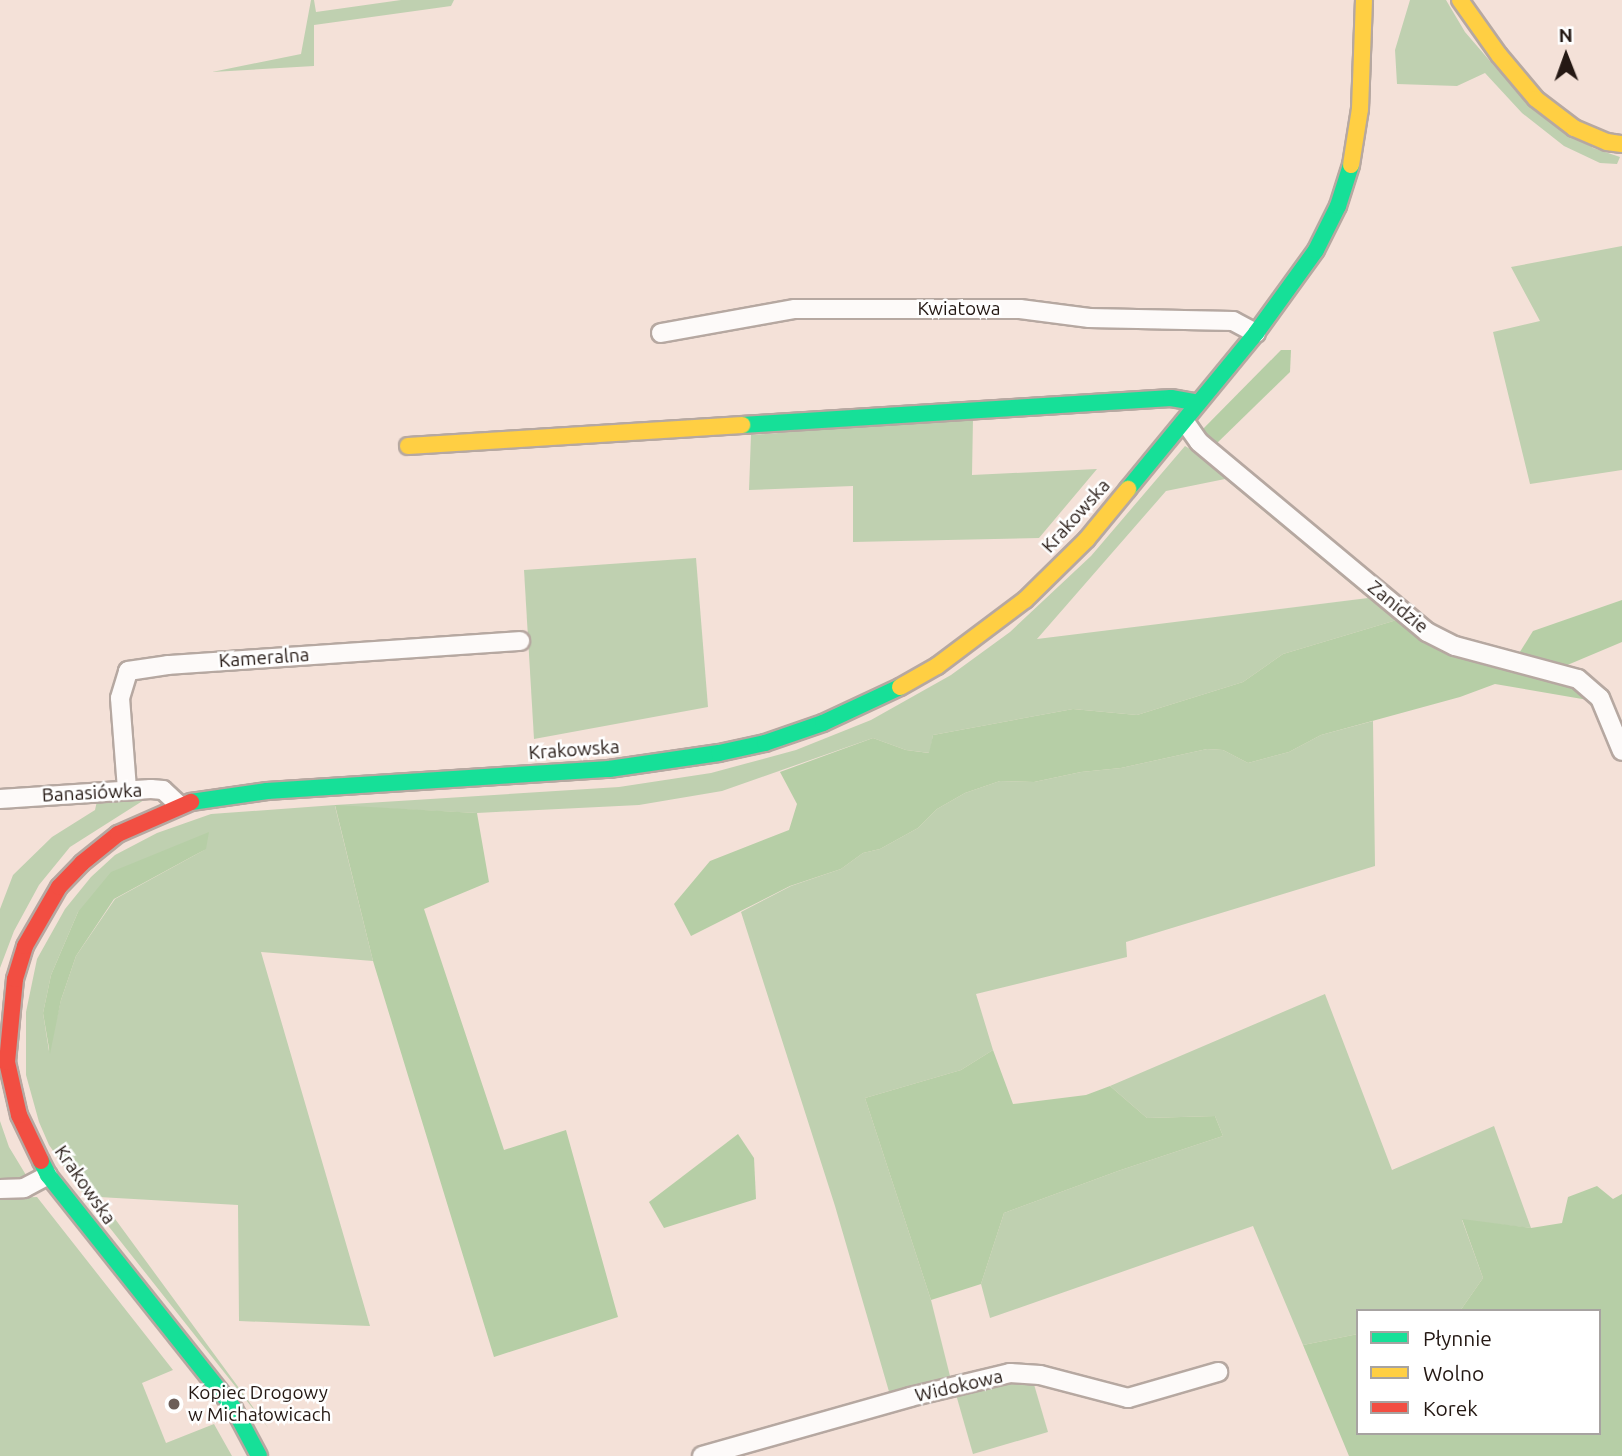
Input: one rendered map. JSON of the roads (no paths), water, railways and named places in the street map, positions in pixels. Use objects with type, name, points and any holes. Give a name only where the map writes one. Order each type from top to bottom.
[{"type":"main road","name":"Krakowska","points":[[260,1456],[234,1409],[48,1175],[19,1115],[7,1062],[9,1010],[25,946],[60,887],[82,863],[118,834],[179,805],[220,796],[267,791],[648,765],[754,745],[823,723],[870,703],[937,666],[1025,600],[1087,539],[1256,333],[1316,250],[1343,192],[1359,121],[1364,0]]},
{"type":"main road","points":[[1460,0],[1499,55],[1536,99],[1574,128],[1607,142],[1622,144]]},
{"type":"main road","points":[[408,446],[1171,398],[1199,403]]},
{"type":"street","name":"Kwiatowa","points":[[660,333],[796,309],[1020,309],[1089,318],[1233,321],[1256,333]]},
{"type":"street","name":"Zanidzie","points":[[1185,422],[1199,442],[1427,632],[1454,646],[1578,679],[1600,698],[1622,751]]},
{"type":"street","name":"Kameralna","points":[[127,789],[120,698],[128,671],[182,664],[520,640]]},
{"type":"street","name":"Banasiówka","points":[[0,799],[127,789],[163,790],[179,805]]},
{"type":"street","points":[[0,1189],[24,1188],[48,1175]]},
{"type":"street","name":"Widokowa","points":[[702,1456],[910,1397],[1010,1373],[1040,1375],[1128,1398],[1218,1372]]},
{"type":"place","name":"Kopiec Drogowy w Michałowicach","points":[[174,1404]]}]
